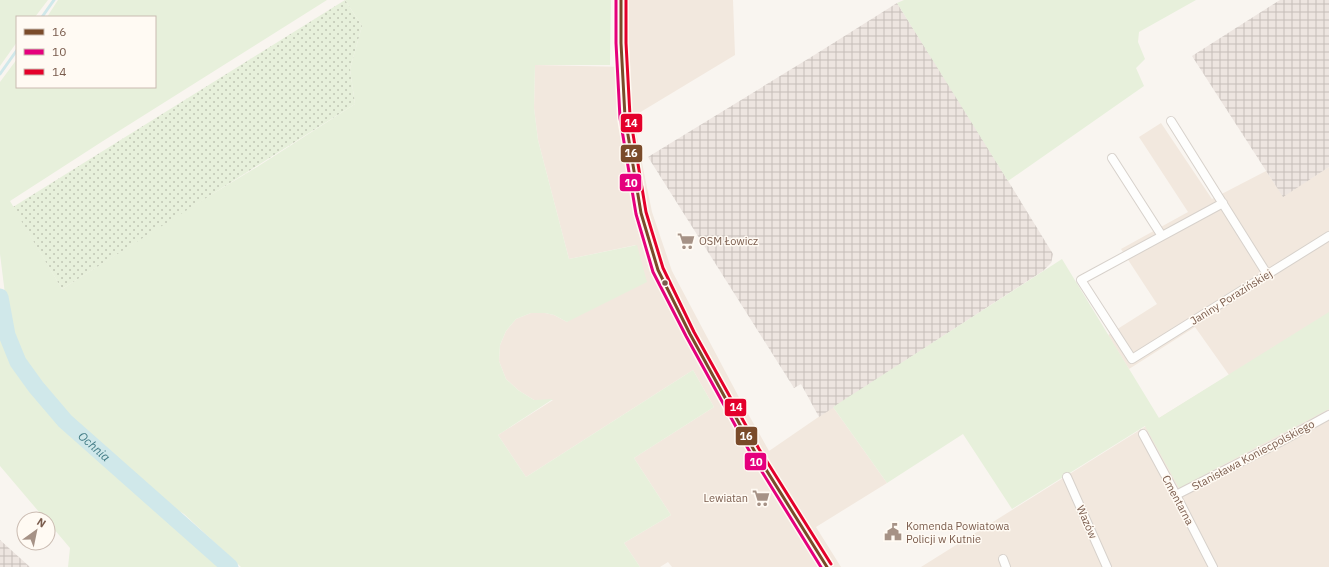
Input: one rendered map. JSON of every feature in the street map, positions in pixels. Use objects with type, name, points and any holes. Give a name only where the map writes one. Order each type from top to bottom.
[{"type":"street","points":[[621,0],[624,117],[641,213],[658,270],[689,332],[755,452],[827,567]]},
{"type":"street","points":[[1171,121],[1268,274]]},
{"type":"street","points":[[1112,158],[1162,236],[1222,203]]},
{"type":"street","name":"Janiny Porazińskiej","points":[[1162,236],[1081,280],[1132,359],[1329,236]]},
{"type":"street","name":"Stanisława Koniecpolskiego","points":[[1176,495],[1329,415]]},
{"type":"street","name":"Cmentarna","points":[[1143,434],[1213,567]]},
{"type":"street","name":"Wazów","points":[[1067,477],[1107,567]]},
{"type":"street","points":[[1003,559],[1006,567]]},
{"type":"shaded area","points":[[628,0],[733,0],[735,55],[634,116],[638,143],[652,212],[672,271],[769,451],[833,407],[887,483],[816,527],[841,567],[672,567],[668,562],[660,567],[640,567],[624,543],[671,515],[634,458],[714,407],[693,370],[526,477],[498,435],[553,400],[534,400],[518,390],[506,379],[499,361],[500,345],[506,331],[516,319],[531,313],[545,313],[554,315],[567,322],[636,245],[569,259],[538,140],[534,108],[535,65],[627,67]]},
{"type":"shaded area","points":[[1280,0],[1329,0],[1329,167],[1283,197],[1192,56]]},
{"type":"shaded area","points":[[897,3],[1053,254],[1051,263],[1043,271],[819,417],[801,384],[794,388],[648,157]]},
{"type":"shaded area","points":[[1161,123],[1212,199],[1266,171],[1283,196],[1329,167],[1329,567],[921,567],[1229,375],[1195,327],[1129,369],[1108,335],[1157,304],[1121,249],[1188,212],[1139,137]]},
{"type":"shaded area","points":[[0,540],[30,567],[0,567]]},
{"type":"green space","points":[[0,0],[48,0],[36,16],[16,16],[16,43],[0,66]]},
{"type":"green space","points":[[58,0],[327,0],[10,201],[62,289],[355,104],[350,69],[362,26],[345,0],[611,0],[610,65],[535,65],[534,108],[538,140],[569,259],[637,245],[647,282],[567,322],[554,315],[545,313],[531,313],[516,319],[506,331],[500,345],[499,361],[506,379],[518,390],[534,400],[553,399],[498,435],[526,477],[693,370],[714,407],[634,458],[671,515],[624,543],[640,567],[241,567],[184,514],[171,506],[75,420],[44,390],[26,362],[17,344],[5,294],[0,254],[0,82],[16,60],[16,88],[156,88],[156,16],[48,16]]},
{"type":"green space","points":[[345,0],[362,26],[350,69],[355,104],[62,289],[13,207]]},
{"type":"green space","points":[[904,0],[1196,0],[1139,32],[1138,42],[1145,59],[1136,68],[1144,86],[1008,181],[897,3]]},
{"type":"green space","points":[[1062,259],[1159,418],[1329,312],[1329,409],[1179,488],[1145,426],[1012,509],[963,434],[887,483],[833,407]]},
{"type":"green space","points":[[0,321],[11,360],[37,398],[65,428],[167,520],[222,567],[68,567],[70,548],[56,531],[56,511],[38,511],[0,466]]},
{"type":"waterway","points":[[43,16],[54,0]]},
{"type":"waterway","points":[[0,74],[16,51]]},
{"type":"waterway","name":"Ochnia","points":[[0,297],[7,335],[18,362],[36,387],[65,421],[230,567]]},
{"type":"transit line","name":"10","points":[[616,0],[616,43],[620,118],[636,214],[653,272],[686,336],[751,454],[821,567]]},
{"type":"transit line","name":"16","points":[[621,0],[621,43],[625,117],[641,213],[658,270],[690,334],[755,452],[827,567]]},
{"type":"transit line","name":"14","points":[[626,0],[626,43],[630,116],[646,212],[663,268],[694,332],[759,449],[831,564]]},
{"type":"place","name":"OSM Łowicz","points":[[686,241]]},
{"type":"place","name":"Lewiatan","points":[[761,498]]},
{"type":"place","name":"Komenda Powiatowa Policji w Kutnie","points":[[893,532]]}]
